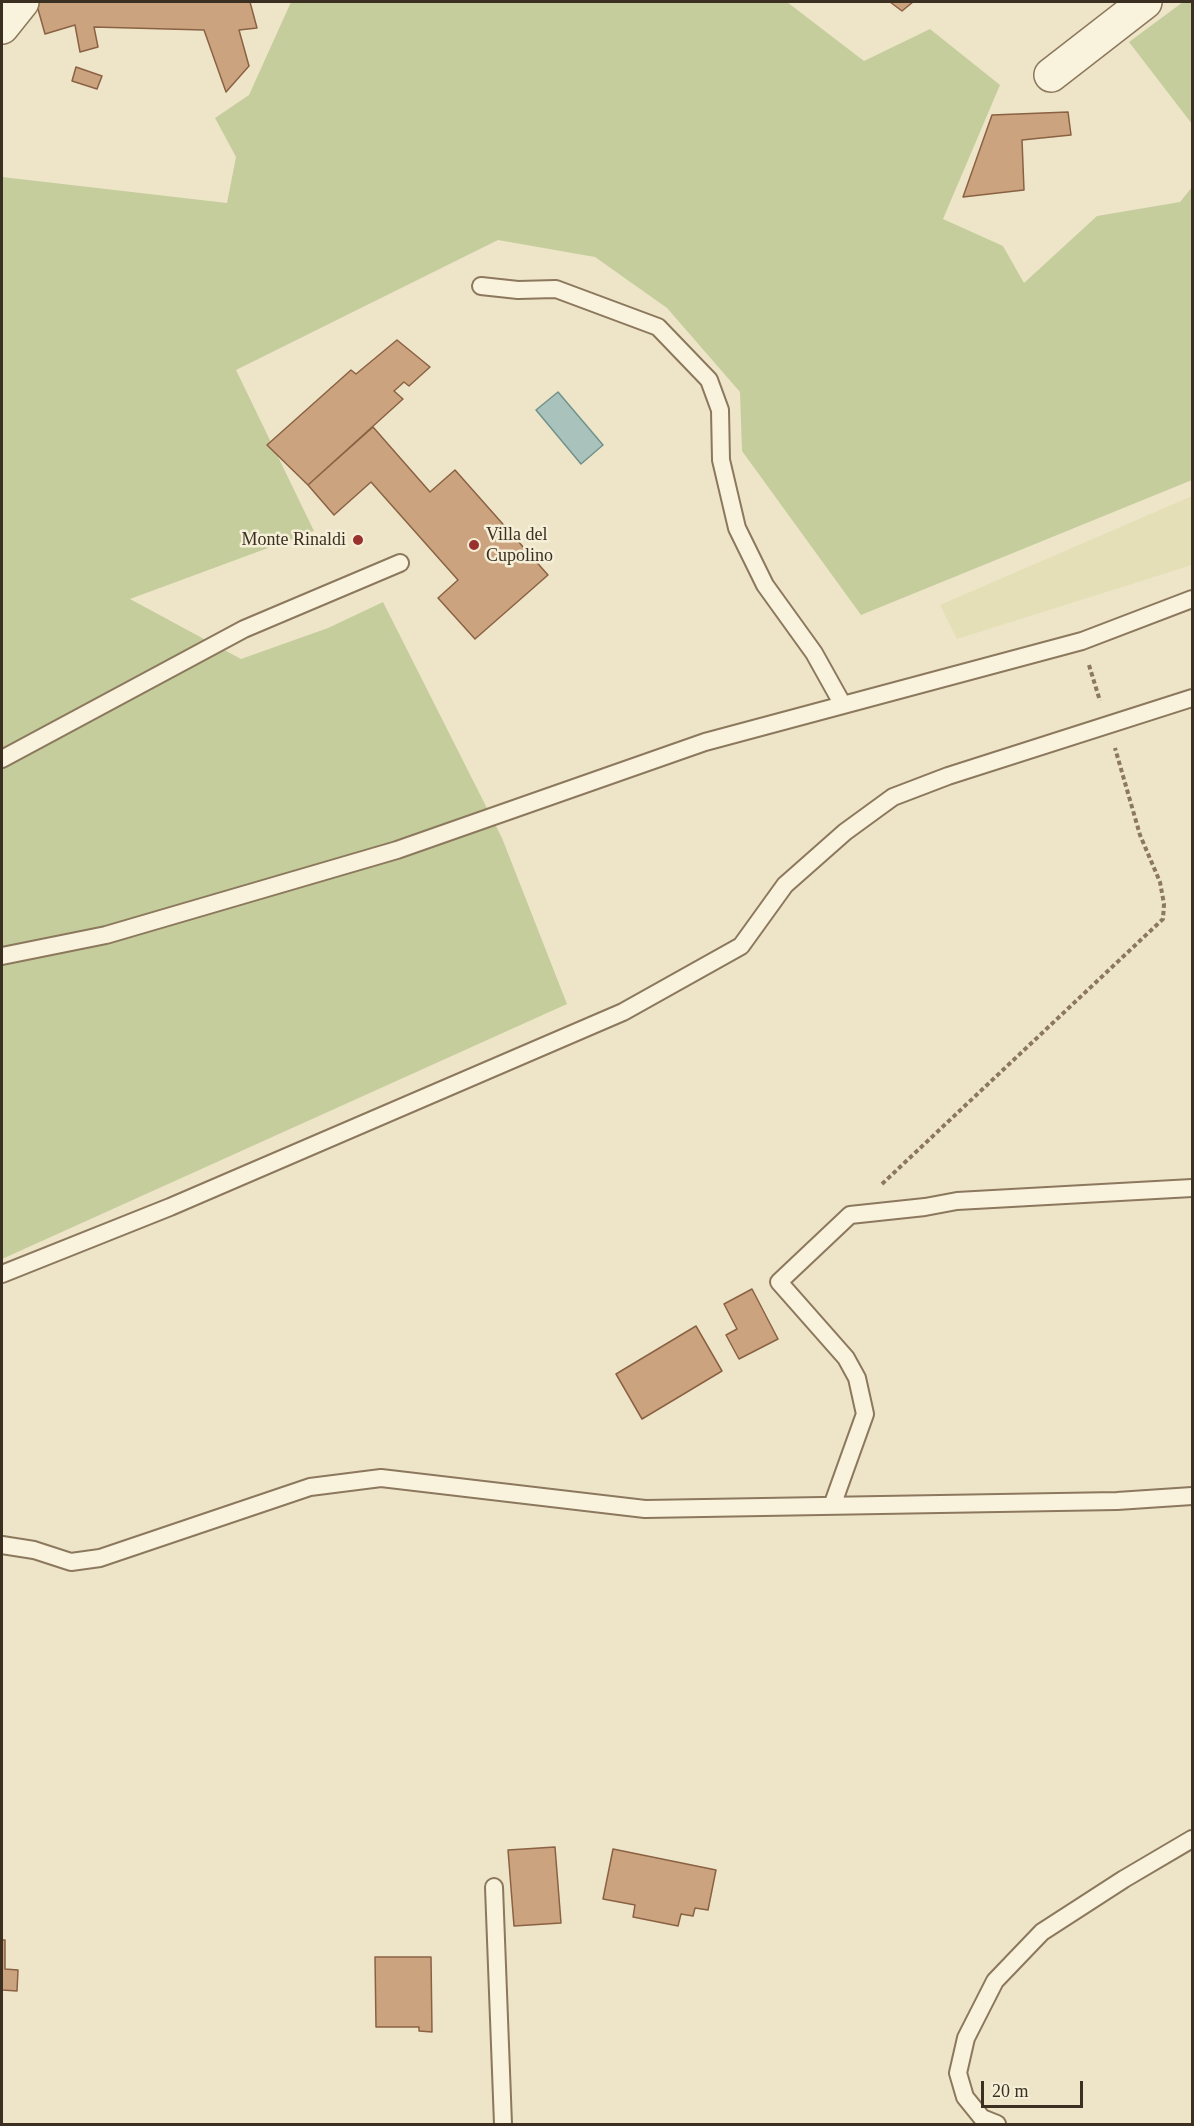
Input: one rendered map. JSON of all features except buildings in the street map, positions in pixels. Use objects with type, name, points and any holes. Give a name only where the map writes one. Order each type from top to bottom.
[{"type":"street","points":[[2,27],[22,2]]},
{"type":"street","points":[[1052,75],[1145,2]]},
{"type":"lane","points":[[481,286],[518,290],[556,289],[658,327],[709,380],[720,410],[721,460],[737,528],[765,585],[814,653],[843,705]]},
{"type":"lane","points":[[2,759],[243,629],[400,563]]},
{"type":"lane","points":[[2,956],[106,935],[397,850],[705,742],[1082,641],[1192,598]]},
{"type":"lane","points":[[2,1274],[170,1207],[623,1012],[741,946],[785,885],[845,832],[893,797],[948,776],[1192,698]]},
{"type":"lane","points":[[832,1506],[865,1413],[857,1378],[846,1358],[779,1282],[850,1215],[925,1208],[957,1201],[1192,1188]]},
{"type":"lane","points":[[2,1545],[34,1550],[71,1562],[100,1558],[310,1487],[381,1478],[645,1509],[1117,1501],[1192,1496]]},
{"type":"lane","points":[[997,2124],[982,2118],[965,2097],[958,2073],[966,2038],[995,1981],[1042,1932],[1192,1839]]},
{"type":"lane","points":[[494,1887],[502,2124]]},
{"type":"path","points":[[850,1215],[1163,919],[1164,904],[1161,882],[1140,835],[1082,641]]},
{"type":"shaded area","points":[[1192,496],[1192,565],[957,639],[940,605]]},
{"type":"green space","points":[[291,2],[787,2],[864,61],[930,29],[1000,85],[943,219],[1003,246],[1024,283],[1097,216],[1180,202],[1192,187],[1192,480],[861,615],[742,451],[740,392],[667,308],[595,257],[498,240],[236,370],[314,531],[130,599],[241,659],[328,628],[383,602],[502,838],[567,1004],[2,1259],[2,177],[227,203],[236,157],[215,118],[249,95]]},
{"type":"green space","points":[[1183,2],[1192,2],[1192,124],[1129,42]]},
{"type":"water","points":[[558,392],[603,445],[581,464],[536,410]]},
{"type":"place","name":"Monte Rinaldi","points":[[358,540]]},
{"type":"place","name":"Villa del Cupolino","points":[[474,545]]}]
